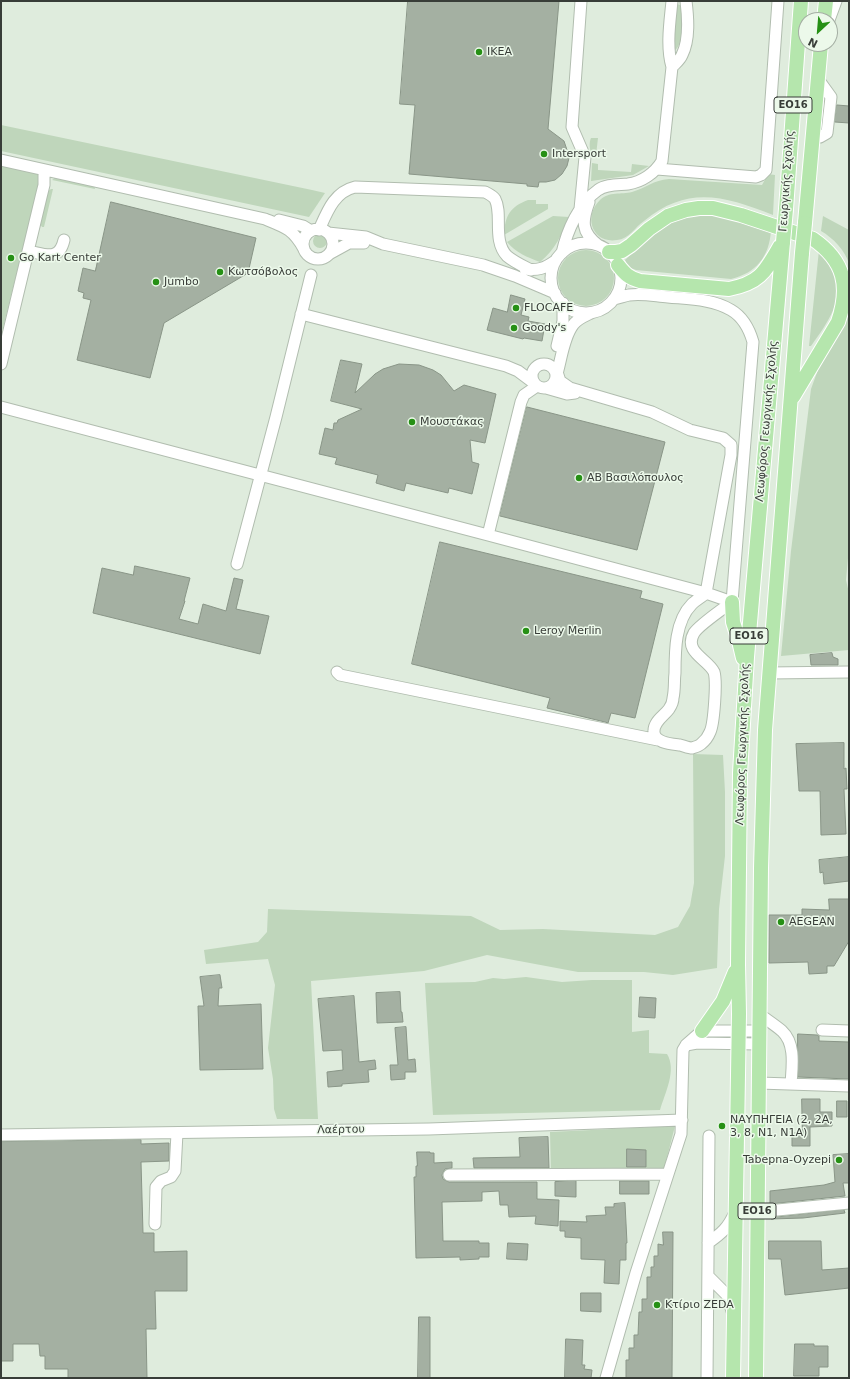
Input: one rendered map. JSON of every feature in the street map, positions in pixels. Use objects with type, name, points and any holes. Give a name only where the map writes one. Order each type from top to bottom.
[{"type":"main road","name":"Γεωργικής Σχολής","points":[[783,242],[801,1]]},
{"type":"main road","points":[[825,12],[826,1]]},
{"type":"main road","name":"Γεωργικής Σχολής","points":[[802,253],[820,52]]},
{"type":"main road","points":[[604,249],[616,252],[622,251],[668,216],[686,210],[699,208],[713,208],[741,215],[812,239],[819,244],[839,266],[845,297],[838,322],[791,399]]},
{"type":"main road","points":[[618,265],[631,279],[640,281],[729,289],[741,287],[753,282],[762,274],[783,242]]},
{"type":"main road","name":"Λεωφόρος Γεωργικής Σχολής","points":[[733,1378],[739,1037],[738,964],[740,773],[746,676],[783,242]]},
{"type":"main road","name":"Λεωφόρος Γεωργικής Σχολής","points":[[756,1378],[762,798],[769,673],[802,253]]},
{"type":"main road","points":[[732,602],[733,622],[742,651],[746,676]]},
{"type":"main road","points":[[702,1030],[723,1001],[738,964]]},
{"type":"street","points":[[580,209],[585,157],[572,127],[581,1]]},
{"type":"street","points":[[592,312],[576,311],[563,303],[555,293],[552,283],[552,272],[576,215],[591,197],[598,190],[608,186],[629,184],[650,175],[657,169],[662,161],[672,67],[669,58],[669,50],[672,1]]},
{"type":"street","points":[[672,67],[682,54],[686,44],[688,17],[686,1]]},
{"type":"street","points":[[657,169],[756,177],[761,175],[766,170],[778,1]]},
{"type":"street","points":[[832,12],[836,1]]},
{"type":"street","points":[[818,79],[831,97],[827,133],[820,137]]},
{"type":"street","points":[[1,160],[264,219],[279,225],[294,234],[306,252],[320,257],[349,243],[356,242],[383,244],[483,265],[538,270],[545,268],[575,245],[583,243],[604,249]]},
{"type":"street","points":[[1,364],[44,185],[44,170]]},
{"type":"street","points":[[304,249],[303,241],[305,237],[319,231],[326,214],[336,197],[347,189],[355,187],[485,192],[491,195],[495,200],[497,208],[498,232],[502,249],[507,256],[516,263],[531,270]]},
{"type":"street","points":[[488,534],[524,395],[539,386],[553,384],[568,335],[573,325],[580,318],[608,305],[614,299],[618,291],[621,274],[618,265],[604,249],[592,240],[584,227],[585,213],[591,197]]},
{"type":"street","points":[[264,219],[275,219],[319,231],[366,237],[383,244]]},
{"type":"street","points":[[237,564],[276,417],[311,275],[310,267],[320,257],[331,250],[332,241],[319,231]]},
{"type":"street","points":[[28,251],[56,255],[61,250],[64,240]]},
{"type":"street","points":[[483,265],[515,276],[555,293]]},
{"type":"street","points":[[336,672],[340,675],[693,748],[700,745],[706,739],[712,725],[715,686],[714,673],[708,665],[696,655],[692,641],[695,632],[732,602],[753,342],[750,330],[742,319],[732,310],[712,303],[644,294],[629,295],[614,299]]},
{"type":"street","points":[[539,386],[531,375],[538,365],[552,363],[563,321],[563,303]]},
{"type":"street","points":[[301,314],[506,366],[518,371],[539,386],[567,394],[580,392]]},
{"type":"street","points":[[546,364],[554,370],[563,384],[580,392],[652,412],[690,430],[723,438],[731,445],[731,455],[706,593],[692,604],[684,615],[675,650],[673,697],[670,708],[656,724],[654,731],[658,740]]},
{"type":"street","points":[[1,407],[488,534],[706,593],[732,602]]},
{"type":"street","points":[[769,673],[849,672]]},
{"type":"street","points":[[759,1014],[782,1030],[790,1043],[792,1069],[791,1084]]},
{"type":"street","points":[[606,1378],[636,1272],[681,1134],[683,1050],[686,1045],[702,1030],[739,1037]]},
{"type":"street","points":[[822,1030],[849,1031]]},
{"type":"street","points":[[686,1045],[739,1037],[759,1037]]},
{"type":"street","points":[[759,1083],[849,1086]]},
{"type":"street","name":"Λαέρτου","points":[[1,1135],[429,1129],[682,1120]]},
{"type":"street","points":[[155,1224],[156,1187],[161,1181],[171,1177],[175,1171],[177,1133]]},
{"type":"street","points":[[707,1378],[709,1136]]},
{"type":"street","points":[[449,1175],[668,1174]]},
{"type":"street","points":[[757,1212],[849,1203]]},
{"type":"street","points":[[708,1243],[722,1234],[727,1228],[736,1210]]},
{"type":"street","points":[[708,1276],[727,1295],[734,1318]]},
{"type":"green space","points":[[677,4],[680,5],[681,9],[682,30],[680,43],[674,51],[673,50]]},
{"type":"green space","points":[[1,125],[325,193],[309,217],[1,151]]},
{"type":"green space","points":[[591,138],[598,138],[596,155],[593,155],[590,149]]},
{"type":"green space","points":[[592,163],[598,164],[598,170],[631,172],[632,164],[649,166],[633,175],[591,181]]},
{"type":"green space","name":"Go Kart Center","points":[[1,164],[36,172],[40,179],[1,336]]},
{"type":"green space","points":[[768,174],[775,175],[773,215],[755,208],[722,199],[707,197],[691,198],[676,202],[660,210],[621,239],[608,240],[601,238],[593,228],[591,221],[595,206],[607,195],[632,192],[654,182],[669,179],[762,185]]},
{"type":"green space","points":[[56,177],[94,185],[95,189],[52,180]]},
{"type":"green space","points":[[53,189],[44,227],[42,227],[40,224],[48,191]]},
{"type":"green space","points":[[528,200],[536,200],[536,204],[548,204],[548,209],[504,235],[507,217],[513,209]]},
{"type":"green space","points":[[713,212],[771,231],[770,240],[764,256],[748,273],[731,279],[636,270],[628,267],[625,260],[653,233],[670,220]]},
{"type":"green space","points":[[553,216],[569,217],[561,236],[554,247],[540,262],[518,252],[507,242]]},
{"type":"green space","points":[[823,216],[849,230],[849,264],[845,254],[838,245],[821,231]]},
{"type":"green space","points":[[320,234],[325,236],[327,241],[325,246],[320,248],[315,246],[313,241],[315,236]]},
{"type":"green space","points":[[586,250],[601,255],[609,263],[614,278],[609,293],[601,301],[586,306],[571,301],[563,293],[558,278],[563,263],[571,255]]},
{"type":"green space","points":[[819,250],[833,270],[837,280],[837,300],[829,320],[811,346],[809,346]]},
{"type":"green space","points":[[849,314],[849,547],[846,580],[849,593],[849,650],[781,656],[791,551],[811,389],[824,353],[842,328]]},
{"type":"green space","points":[[693,754],[723,755],[725,792],[725,856],[719,909],[717,968],[673,975],[644,972],[578,972],[487,955],[424,971],[311,981],[318,1119],[277,1119],[274,1109],[273,1079],[268,1048],[275,985],[268,959],[206,964],[204,950],[258,942],[267,932],[268,909],[471,916],[500,930],[543,929],[655,935],[678,927],[690,906],[694,883]]},
{"type":"green space","points":[[526,977],[562,982],[632,980],[632,1032],[649,1030],[649,1053],[667,1054],[670,1060],[671,1067],[669,1082],[660,1110],[433,1115],[425,983],[475,982],[493,978],[504,979]]},
{"type":"green space","points":[[675,1126],[663,1173],[551,1173],[550,1132]]},
{"type":"building","name":"ΙΚΕΑ","points":[[408,1],[559,1],[548,129],[564,141],[569,158],[567,166],[562,174],[555,180],[539,182],[538,187],[527,186],[527,184],[409,174],[415,105],[400,104]]},
{"type":"building","points":[[837,105],[849,106],[849,123],[835,122]]},
{"type":"building","name":"Jumbo","points":[[111,202],[256,238],[248,273],[164,323],[150,378],[77,360],[91,300],[83,298],[84,293],[78,291],[83,268],[95,271]]},
{"type":"building","points":[[511,295],[525,299],[521,315],[529,317],[528,321],[545,324],[542,341],[523,339],[487,330],[493,308],[507,312]]},
{"type":"building","points":[[341,360],[362,364],[355,393],[375,374],[383,369],[399,364],[419,365],[433,370],[441,375],[454,391],[464,385],[496,394],[485,443],[470,440],[472,462],[479,464],[472,494],[449,488],[448,493],[406,483],[404,491],[376,483],[378,475],[335,464],[337,458],[319,454],[325,428],[333,430],[334,423],[337,423],[338,420],[362,409],[331,401]]},
{"type":"building","name":"ΑΒ Βασιλόπουλος","points":[[527,407],[665,442],[637,550],[500,516]]},
{"type":"building","name":"Leroy Merlin","points":[[440,542],[642,591],[640,598],[663,604],[635,718],[611,713],[608,723],[547,708],[550,698],[412,664]]},
{"type":"building","points":[[135,566],[190,578],[179,619],[198,624],[203,604],[226,611],[234,578],[243,580],[236,609],[269,616],[260,654],[93,613],[102,568],[133,575]]},
{"type":"building","points":[[832,653],[833,657],[838,659],[838,665],[811,665],[810,655]]},
{"type":"building","points":[[844,743],[844,769],[846,768],[847,789],[844,789],[846,834],[821,835],[820,791],[799,791],[796,744]]},
{"type":"building","points":[[849,857],[849,881],[824,884],[823,872],[820,873],[819,860]]},
{"type":"building","points":[[829,899],[849,899],[849,941],[834,966],[827,966],[827,973],[809,974],[808,962],[769,963],[769,915],[802,915],[802,909],[829,910]]},
{"type":"building","points":[[220,975],[222,988],[219,988],[218,1006],[261,1004],[263,1069],[200,1070],[198,1006],[204,1006],[200,977]]},
{"type":"building","points":[[400,992],[403,1022],[377,1023],[376,993]]},
{"type":"building","points":[[354,996],[359,1062],[375,1060],[376,1069],[368,1070],[369,1082],[342,1084],[342,1086],[328,1087],[327,1072],[343,1070],[342,1050],[323,1051],[318,999]]},
{"type":"building","points":[[640,997],[656,998],[655,1018],[639,1017]]},
{"type":"building","points":[[406,1027],[408,1060],[415,1059],[416,1072],[405,1072],[405,1079],[391,1080],[390,1065],[398,1065],[395,1028]]},
{"type":"building","points":[[798,1034],[817,1035],[819,1036],[819,1041],[849,1042],[849,1079],[798,1077]]},
{"type":"building","points":[[802,1099],[820,1099],[820,1112],[832,1112],[832,1126],[810,1127],[810,1146],[792,1146],[792,1133],[802,1133]]},
{"type":"building","points":[[837,1101],[847,1101],[847,1117],[837,1117]]},
{"type":"building","points":[[548,1137],[549,1168],[474,1168],[473,1158],[520,1157],[519,1138]]},
{"type":"building","points":[[141,1140],[141,1144],[169,1143],[169,1161],[141,1162],[143,1233],[154,1233],[154,1252],[187,1251],[187,1291],[155,1291],[156,1329],[146,1329],[147,1378],[68,1378],[68,1369],[45,1369],[45,1356],[40,1356],[39,1344],[13,1344],[13,1361],[1,1361],[1,1142]]},
{"type":"building","points":[[627,1149],[646,1150],[646,1167],[627,1167]]},
{"type":"building","points":[[417,1152],[434,1153],[434,1163],[452,1162],[452,1168],[445,1169],[442,1175],[443,1179],[449,1182],[537,1182],[537,1199],[559,1200],[558,1226],[535,1224],[536,1216],[509,1217],[508,1205],[500,1205],[499,1191],[482,1192],[482,1201],[442,1202],[443,1241],[479,1241],[479,1243],[489,1243],[489,1257],[460,1260],[460,1257],[416,1258],[414,1177],[416,1177]]},
{"type":"building","points":[[849,1154],[849,1183],[843,1183],[845,1196],[770,1204],[770,1191],[824,1185],[835,1182],[833,1155]]},
{"type":"building","points":[[576,1181],[576,1197],[555,1196],[555,1182]]},
{"type":"building","points":[[620,1181],[649,1181],[649,1194],[620,1194]]},
{"type":"building","points":[[625,1203],[627,1243],[626,1260],[620,1260],[619,1284],[604,1283],[605,1260],[581,1259],[581,1238],[565,1237],[565,1231],[560,1231],[560,1221],[587,1222],[586,1216],[606,1215],[605,1207],[614,1207],[614,1204]]},
{"type":"building","points":[[844,1210],[845,1213],[803,1218],[771,1219],[771,1218]]},
{"type":"building","name":"Κτίριο ZEDA","points":[[663,1232],[673,1232],[672,1378],[626,1378],[626,1360],[629,1360],[629,1348],[634,1348],[634,1335],[638,1335],[639,1312],[642,1312],[642,1299],[647,1299],[647,1277],[651,1277],[651,1267],[654,1267],[654,1256],[658,1256],[658,1244],[663,1245]]},
{"type":"building","points":[[769,1241],[821,1241],[822,1270],[849,1268],[849,1288],[785,1295],[781,1259],[769,1259]]},
{"type":"building","points":[[508,1243],[528,1244],[527,1260],[507,1259]]},
{"type":"building","points":[[581,1293],[601,1293],[601,1312],[581,1311]]},
{"type":"building","points":[[419,1317],[430,1317],[430,1378],[418,1378]]},
{"type":"building","points":[[566,1339],[583,1340],[582,1365],[585,1365],[584,1369],[592,1370],[591,1378],[565,1378]]},
{"type":"building","points":[[795,1344],[828,1346],[828,1367],[819,1367],[819,1376],[794,1376]]},
{"type":"place","name":"ΙΚΕΑ","points":[[479,52]]},
{"type":"place","name":"Intersport","points":[[544,154]]},
{"type":"place","name":"Go Kart Center","points":[[11,258]]},
{"type":"place","name":"Κωτσόβολος","points":[[220,272]]},
{"type":"place","name":"Jumbo","points":[[156,282]]},
{"type":"place","name":"FLOCAFE","points":[[516,308]]},
{"type":"place","name":"Goody's","points":[[514,328]]},
{"type":"place","name":"Μουστάκας","points":[[412,422]]},
{"type":"place","name":"ΑΒ Βασιλόπουλος","points":[[579,478]]},
{"type":"place","name":"Leroy Merlin","points":[[526,631]]},
{"type":"place","name":"AEGEAN","points":[[781,922]]},
{"type":"place","name":"ΝΑΥΠΗΓΕΙΑ (2, 2Α, 3, 8, Ν1, Ν1Α)","points":[[722,1126]]},
{"type":"place","name":"Tabepna-Oyzepi","points":[[839,1160]]},
{"type":"place","name":"Κτίριο ZEDA","points":[[657,1305]]}]
